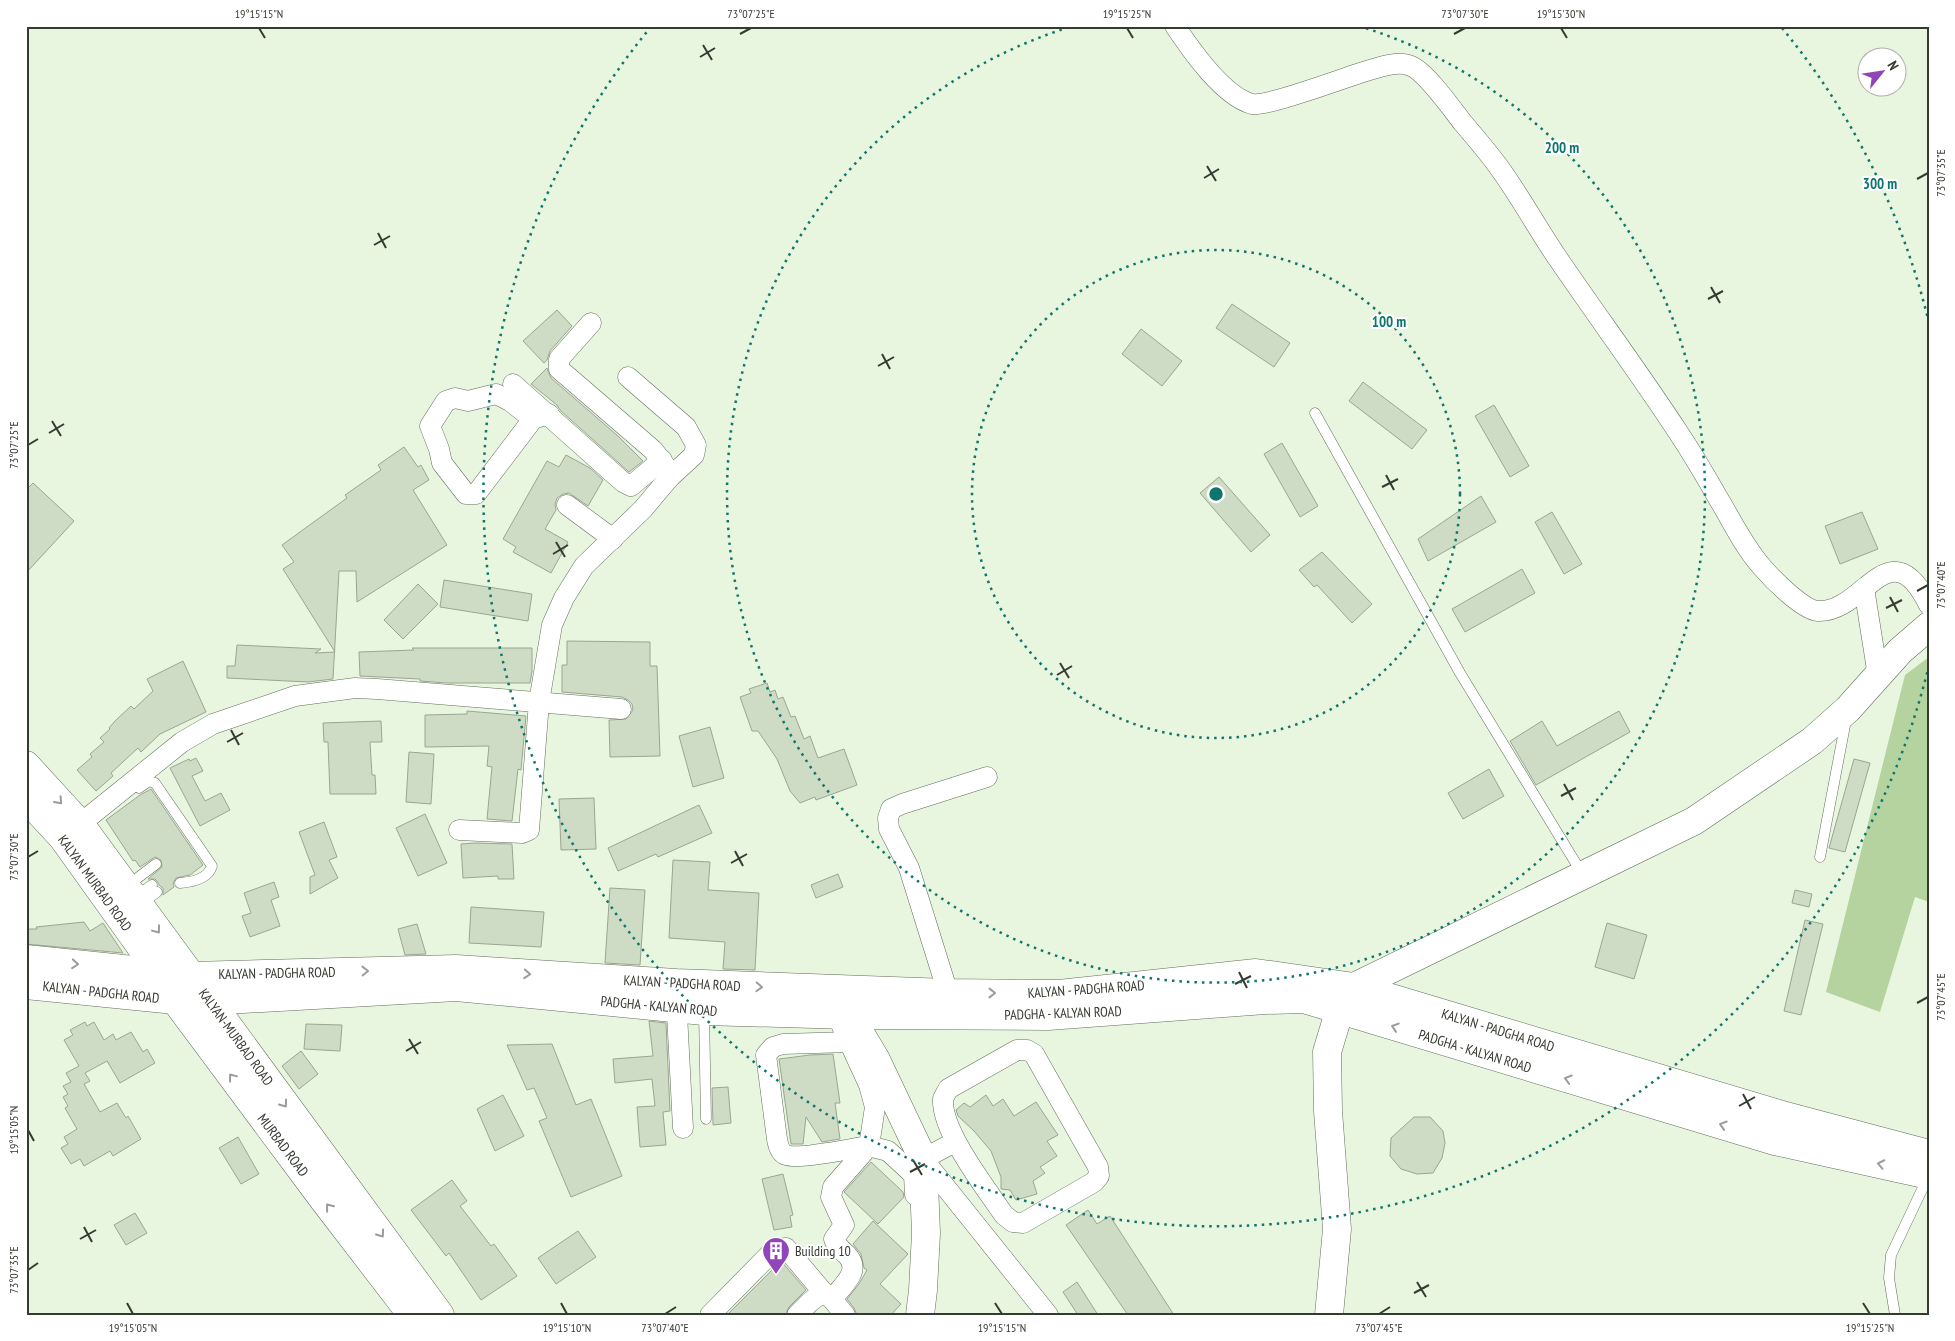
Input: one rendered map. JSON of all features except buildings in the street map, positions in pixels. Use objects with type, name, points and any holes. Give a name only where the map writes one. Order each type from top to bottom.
[{"type":"main road","points":[[1329,1315],[1337,1229],[1328,1111],[1327,1052],[1347,998],[1583,875],[1694,821],[1812,741],[1848,709],[1900,651],[1929,626]]},
{"type":"main road","name":"KALYAN-MURBAD ROAD","points":[[26,765],[71,831],[141,893],[208,1000],[440,1315]]},
{"type":"main road","name":"KALYAN MURBAD ROAD","points":[[26,798],[71,831],[159,972]]},
{"type":"main road","name":"KALYAN - PADGHA ROAD","points":[[29,972],[159,972],[192,976],[456,978],[840,1007],[948,993],[1060,1005],[1256,973],[1929,1154]]},
{"type":"main road","name":"KALYAN - PADGHA ROAD","points":[[29,972],[175,1000]]},
{"type":"main road","name":"MURBAD ROAD","points":[[159,972],[175,1000],[412,1315]]},
{"type":"main road","points":[[175,1000],[208,1000],[456,978]]},
{"type":"main road","name":"PADGHA - KALYAN ROAD","points":[[676,995],[704,1011],[840,1007],[1060,1005]]},
{"type":"main road","name":"PADGHA - KALYAN ROAD","points":[[1347,998],[1414,1033],[1775,1141],[1929,1175]]},
{"type":"main road","points":[[840,1007],[876,1060],[923,1159],[926,1233],[920,1315]]},
{"type":"main road","points":[[1775,1141],[1782,1115]]},
{"type":"street","points":[[1175,26],[1217,81],[1234,96],[1254,104],[1272,101],[1378,68],[1397,64],[1412,66],[1431,83],[1499,168],[1560,263],[1646,383],[1703,471],[1742,540],[1763,568],[1799,602],[1816,611],[1837,608],[1882,574],[1895,572],[1908,576],[1923,594],[1929,605]]},
{"type":"street","points":[[591,323],[558,359],[559,369],[653,450],[666,469]]},
{"type":"street","points":[[628,377],[686,428],[696,445],[694,456],[631,486]]},
{"type":"street","points":[[514,384],[541,417]]},
{"type":"street","points":[[541,417],[476,494],[466,494],[442,463],[440,449],[430,426],[446,401],[455,398],[468,401],[496,394],[541,417],[623,482],[631,486],[643,509]]},
{"type":"street","points":[[460,830],[522,833],[529,830],[539,702],[552,625],[564,598],[584,566],[643,509],[666,469]]},
{"type":"street","points":[[567,505],[613,538]]},
{"type":"street","points":[[1864,588],[1878,676]]},
{"type":"street","points":[[71,831],[136,787],[182,742],[213,724],[295,696],[356,688],[621,708]]},
{"type":"street","points":[[948,993],[909,868],[890,829],[888,818],[891,810],[902,804],[987,777]]},
{"type":"street","points":[[676,995],[683,1128]]},
{"type":"street","points":[[797,1315],[810,1302],[828,1296],[852,1273],[854,1266],[834,1239],[844,1225],[831,1197],[833,1187],[869,1146],[875,1107],[868,1085],[849,1042],[840,1007]]},
{"type":"street","points":[[849,1042],[783,1044],[773,1047],[766,1054],[777,1139],[780,1150],[786,1155],[799,1156],[869,1146],[888,1151],[914,1175],[914,1208],[907,1315]]},
{"type":"street","points":[[1017,1050],[1027,1050],[1034,1054],[1098,1167],[1099,1176],[1094,1182],[1023,1223],[1013,1222],[1004,1215],[955,1142],[944,1110],[943,1098],[948,1089],[1017,1050]]},
{"type":"street","points":[[955,1142],[923,1159],[1048,1315]]},
{"type":"street","points":[[710,1315],[770,1254],[778,1249],[786,1248],[845,1315]]},
{"type":"lane","points":[[1315,413],[1460,673],[1583,875]]},
{"type":"lane","points":[[1820,857],[1848,709]]},
{"type":"lane","points":[[136,787],[149,781],[155,783],[212,866],[210,872],[194,882],[180,883]]},
{"type":"lane","points":[[141,893],[156,864]]},
{"type":"lane","points":[[704,1011],[706,1119]]},
{"type":"lane","points":[[1896,1315],[1889,1278],[1891,1255],[1929,1175]]},
{"type":"green space","points":[[1929,657],[1929,902],[1915,897],[1880,1012],[1826,992],[1905,675]]},
{"type":"place","name":"Building 10","points":[[776,1275]]}]
